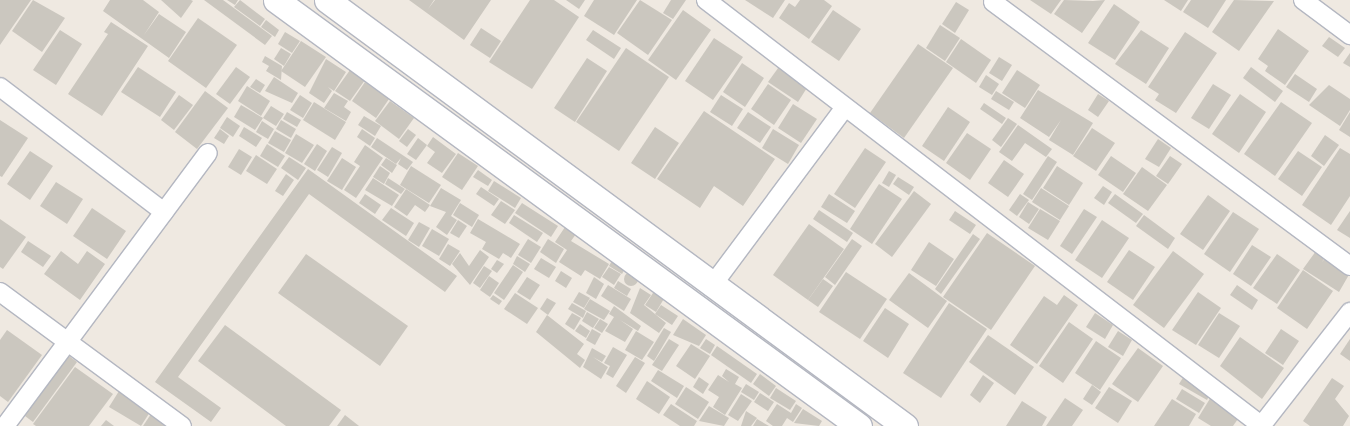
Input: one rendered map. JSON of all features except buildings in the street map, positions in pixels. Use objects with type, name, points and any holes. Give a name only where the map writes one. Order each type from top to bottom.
[{"type":"main road","points":[[276,0],[859,426]]},
{"type":"main road","points":[[327,0],[711,287],[905,426]]},
{"type":"street","points":[[706,0],[1261,426],[1350,312]]},
{"type":"street","points":[[1303,0],[1350,35]]},
{"type":"street","points":[[993,2],[1350,266]]},
{"type":"street","points":[[0,87],[164,212]]},
{"type":"street","points":[[711,287],[845,107]]},
{"type":"street","points":[[5,426],[66,339],[208,153]]},
{"type":"street","points":[[0,292],[182,426]]}]
